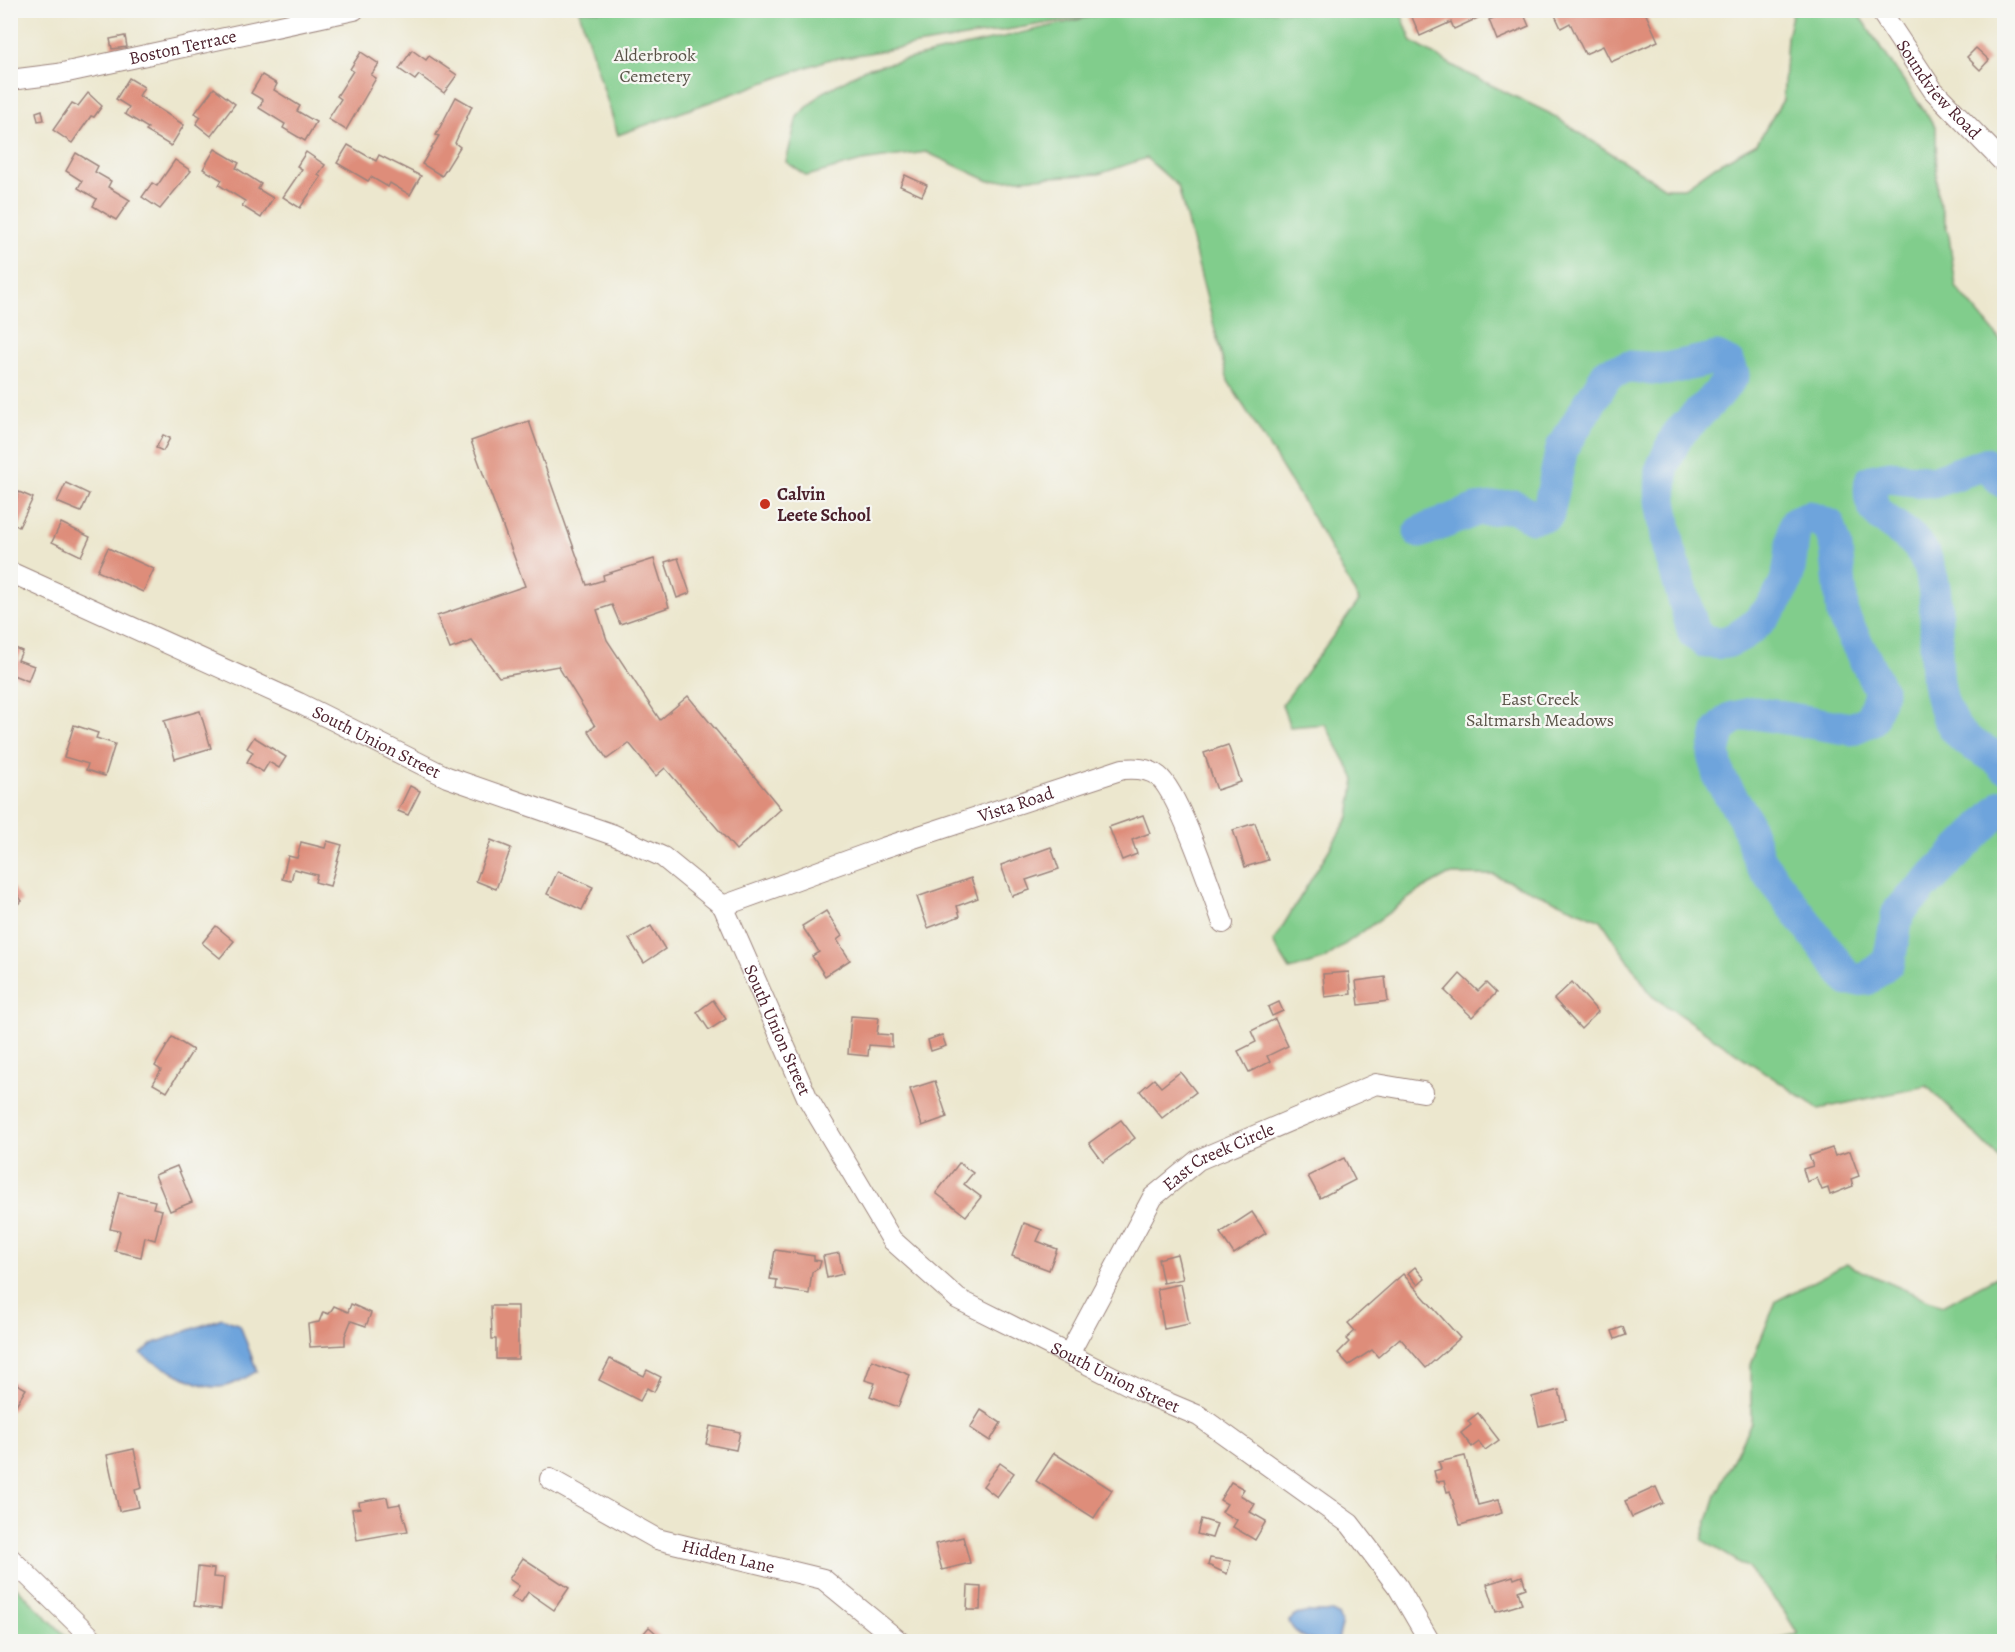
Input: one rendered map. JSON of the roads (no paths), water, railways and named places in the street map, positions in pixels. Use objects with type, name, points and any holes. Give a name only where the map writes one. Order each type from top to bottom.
[{"type":"street","name":"Boston Terrace","points":[[10,80],[58,74],[354,10]]},
{"type":"street","name":"Soundview Road","points":[[1880,10],[1933,90],[2004,162]]},
{"type":"street","name":"South Union Street","points":[[10,572],[299,703],[447,777],[614,835],[663,857],[723,906],[807,1097],[892,1240],[958,1299],[1149,1395],[1199,1416],[1350,1524],[1398,1587],[1430,1641]]},
{"type":"street","name":"Vista Road","points":[[723,906],[883,848],[1111,773],[1134,768],[1157,775],[1175,798],[1223,923]]},
{"type":"street","name":"East Creek Circle","points":[[1069,1354],[1153,1197],[1198,1160],[1376,1084],[1423,1092]]},
{"type":"street","name":"Hidden Lane","points":[[550,1479],[657,1539],[823,1579],[900,1641]]},
{"type":"street","points":[[10,1558],[96,1641]]},
{"type":"water","points":[[222,1318],[240,1325],[257,1371],[239,1381],[229,1385],[211,1387],[190,1380],[141,1354],[152,1344]]},
{"type":"water","points":[[1309,1612],[1332,1612],[1338,1615],[1342,1625],[1338,1640],[1325,1642],[1310,1640],[1297,1632],[1289,1621],[1296,1615]]},
{"type":"waterway","points":[[1420,532],[1476,510],[1514,506],[1532,517],[1548,514],[1562,448],[1608,373],[1629,367],[1666,369],[1717,358],[1729,364],[1733,375],[1718,394],[1677,435],[1662,468],[1661,500],[1669,548],[1694,633],[1706,642],[1726,642],[1749,629],[1768,612],[1786,580],[1796,522],[1809,517],[1829,525],[1836,547],[1843,616],[1881,691],[1871,720],[1851,729],[1755,713],[1732,718],[1719,731],[1714,754],[1719,777],[1744,817],[1760,862],[1849,980],[1867,979],[1889,961],[1898,912],[2004,805]]},
{"type":"waterway","points":[[2004,482],[1985,464],[1933,482],[1889,477],[1871,481],[1870,495],[1873,506],[1879,514],[1905,533],[1921,550],[1930,571],[1935,593],[1936,663],[1945,709],[1962,736],[2004,766]]},
{"type":"place","name":"Calvin Leete School","points":[[765,504]]},
{"type":"park label","name":"Alderbrook Cemetery","points":[[655,65]]},
{"type":"park label","name":"East Creek Saltmarsh Meadows","points":[[1540,709]]}]
